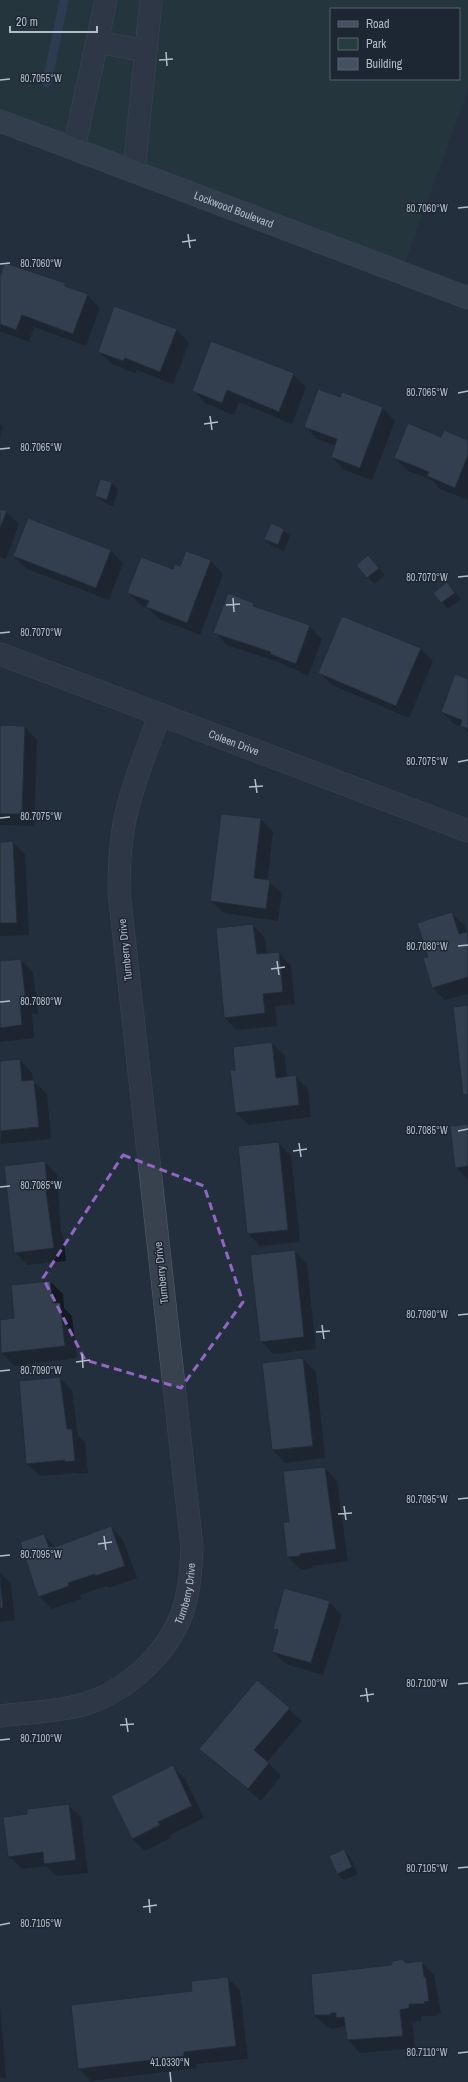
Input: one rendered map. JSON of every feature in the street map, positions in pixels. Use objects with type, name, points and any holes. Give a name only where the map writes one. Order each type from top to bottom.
[{"type":"main road","name":"Lockwood Boulevard","points":[[0,121],[468,298]]},
{"type":"street","points":[[74,148],[106,0]]},
{"type":"street","points":[[134,171],[151,0]]},
{"type":"street","points":[[97,42],[146,51]]},
{"type":"street","name":"Coleen Drive","points":[[0,654],[468,831]]},
{"type":"street","name":"Turnberry Drive","points":[[0,1716],[66,1708],[96,1700],[118,1688],[142,1671],[159,1653],[177,1625],[187,1597],[192,1568],[192,1547],[119,892],[119,858],[125,819],[132,790],[160,714]]},
{"type":"highlighted area","points":[[123,1155],[204,1186],[243,1302],[181,1388],[85,1360],[43,1278]]},
{"type":"green space","points":[[0,0],[468,0],[468,90],[401,273],[0,121]]},
{"type":"building","points":[[5,263],[65,283],[65,286],[88,294],[73,334],[22,315],[16,330],[0,324],[0,276]]},
{"type":"building","points":[[114,306],[177,329],[160,372],[125,358],[123,361],[98,352]]},
{"type":"building","points":[[211,341],[294,373],[279,412],[227,390],[222,403],[192,391]]},
{"type":"building","points":[[318,389],[340,397],[342,392],[383,407],[360,468],[331,457],[337,439],[304,427]]},
{"type":"building","points":[[408,423],[441,437],[444,430],[468,440],[468,455],[455,488],[427,476],[429,472],[394,458]]},
{"type":"building","points":[[100,479],[112,482],[107,500],[95,496]]},
{"type":"building","points":[[0,509],[7,511],[0,528]]},
{"type":"building","points":[[28,518],[111,550],[96,588],[13,556]]},
{"type":"building","points":[[271,523],[284,529],[278,545],[264,539]]},
{"type":"building","points":[[186,551],[211,560],[187,623],[146,607],[149,601],[127,593],[141,557],[173,569],[175,564],[180,566]]},
{"type":"building","points":[[368,555],[379,568],[367,578],[356,565]]},
{"type":"building","points":[[447,582],[455,593],[441,603],[433,593]]},
{"type":"building","points":[[228,593],[254,603],[253,606],[310,625],[296,664],[270,654],[271,652],[213,633]]},
{"type":"building","points":[[342,616],[421,648],[396,706],[318,673]]},
{"type":"building","points":[[455,674],[468,679],[468,729],[460,726],[462,720],[441,712]]},
{"type":"building","points":[[0,725],[25,726],[22,814],[0,814]]},
{"type":"building","points":[[221,814],[261,818],[254,878],[270,880],[266,909],[210,901]]},
{"type":"building","points":[[13,841],[17,923],[0,923],[0,842]]},
{"type":"building","points":[[452,912],[459,934],[467,932],[468,977],[432,988],[423,958],[428,957],[417,923]]},
{"type":"building","points":[[253,924],[257,954],[279,952],[283,992],[263,994],[265,1013],[224,1018],[216,928]]},
{"type":"building","points":[[21,959],[26,1002],[20,1002],[22,1025],[0,1028],[0,961]]},
{"type":"building","points":[[468,1005],[468,1094],[463,1095],[453,1007]]},
{"type":"building","points":[[272,1042],[276,1078],[296,1075],[299,1105],[235,1113],[230,1070],[235,1070],[233,1047]]},
{"type":"building","points":[[20,1059],[22,1081],[34,1080],[39,1127],[0,1131],[0,1061]]},
{"type":"building","points":[[468,1124],[468,1166],[455,1168],[450,1126]]},
{"type":"building","points":[[279,1142],[288,1230],[247,1234],[238,1146]]},
{"type":"building","points":[[45,1161],[48,1191],[46,1191],[54,1248],[14,1253],[4,1166]]},
{"type":"building","points":[[295,1250],[304,1337],[260,1342],[250,1255]]},
{"type":"building","points":[[50,1281],[53,1303],[60,1303],[65,1346],[1,1353],[0,1320],[14,1318],[11,1285]]},
{"type":"building","points":[[303,1358],[313,1446],[272,1450],[262,1363]]},
{"type":"building","points":[[60,1377],[67,1429],[72,1429],[75,1461],[65,1462],[65,1460],[26,1464],[19,1381]]},
{"type":"building","points":[[325,1467],[336,1549],[287,1557],[283,1522],[289,1522],[283,1471]]},
{"type":"building","points":[[111,1526],[125,1566],[68,1583],[69,1586],[38,1597],[20,1542],[44,1534],[49,1547],[55,1547]]},
{"type":"building","points":[[0,1578],[3,1608],[0,1608]]},
{"type":"building","points":[[284,1588],[330,1601],[311,1663],[272,1652],[278,1630],[273,1629]]},
{"type":"building","points":[[257,1680],[290,1708],[254,1750],[269,1763],[248,1789],[199,1749]]},
{"type":"building","points":[[173,1765],[192,1806],[158,1822],[160,1825],[132,1839],[111,1796]]},
{"type":"building","points":[[69,1804],[76,1860],[44,1864],[43,1852],[8,1857],[3,1817],[27,1814],[27,1809]]},
{"type":"building","points":[[344,1849],[352,1867],[337,1874],[329,1856]]},
{"type":"building","points":[[402,1959],[406,1963],[422,1961],[429,2001],[424,2002],[425,2004],[409,2004],[409,2008],[400,2010],[403,2036],[347,2040],[344,2017],[336,2018],[336,2013],[331,2013],[331,2015],[314,2015],[311,1974],[391,1965],[393,1961]]},
{"type":"building","points":[[228,1977],[236,2046],[184,2052],[184,2056],[78,2069],[71,2005],[192,1991],[191,1981]]},
{"type":"waterway","points":[[47,83],[64,0]]}]
